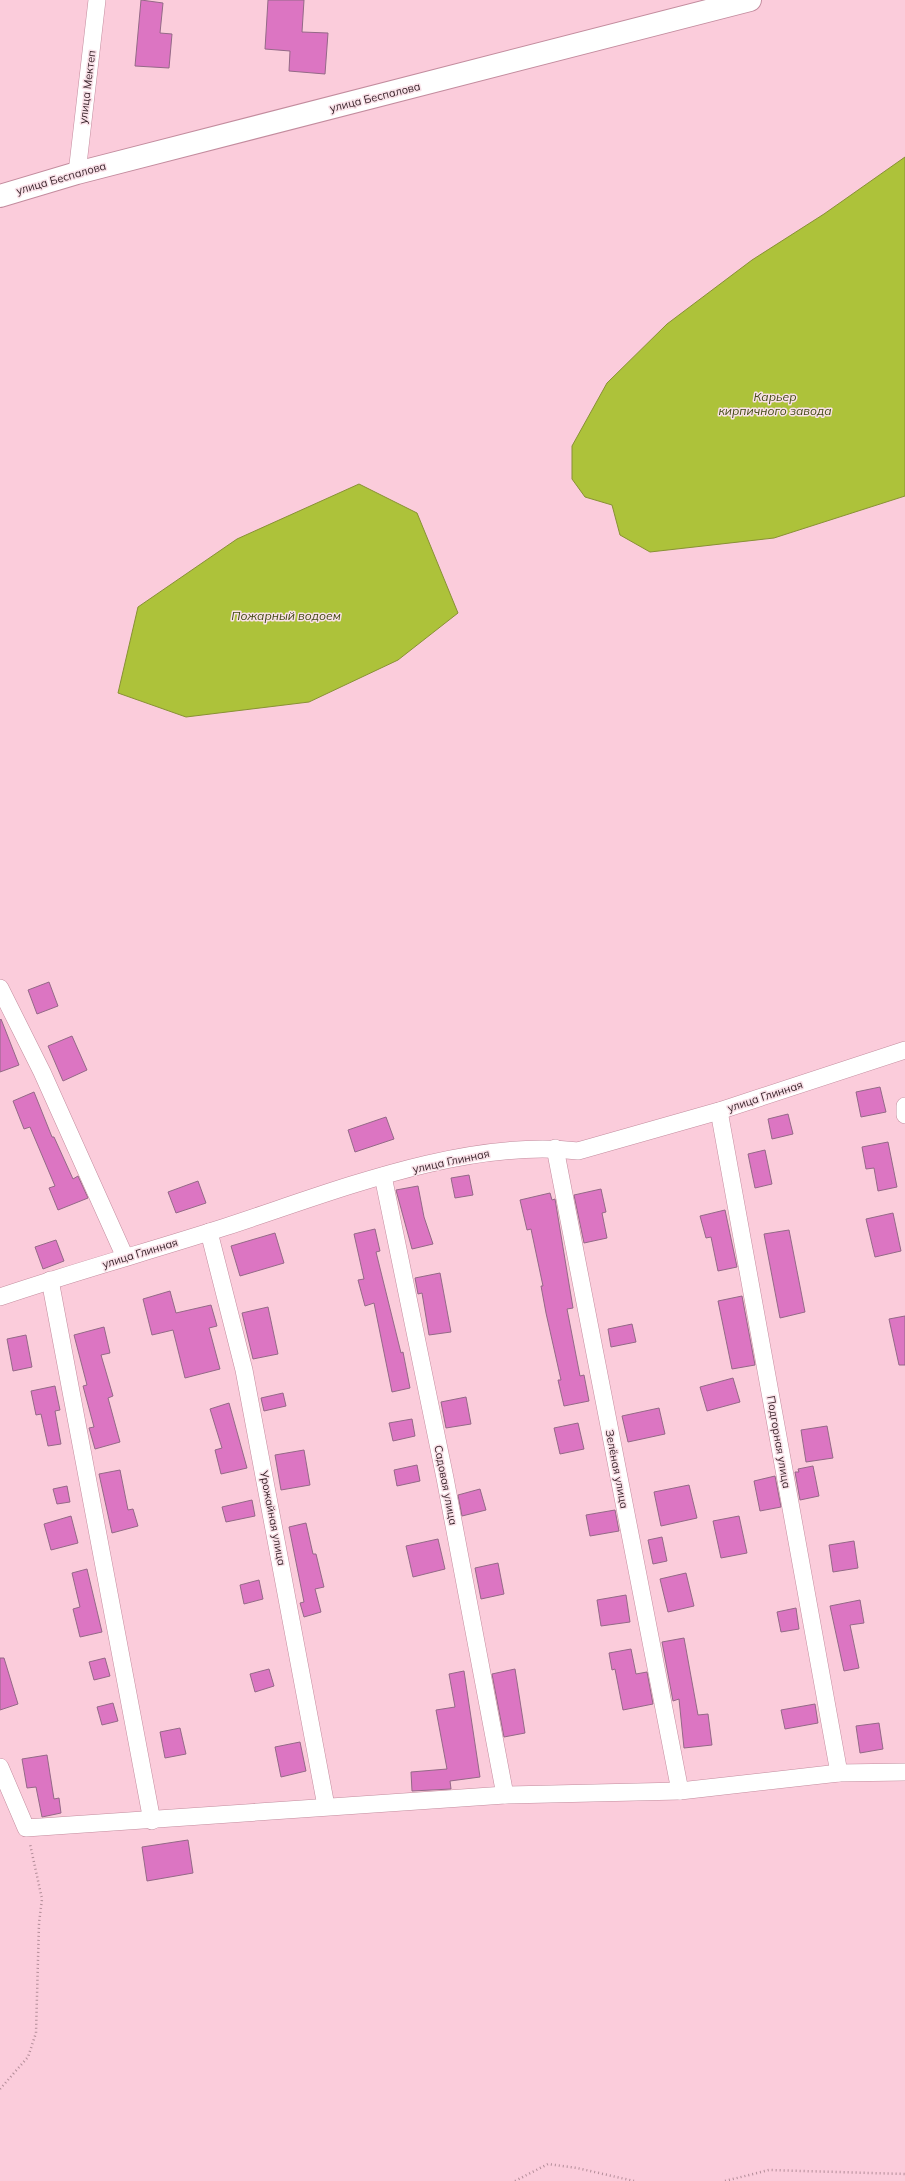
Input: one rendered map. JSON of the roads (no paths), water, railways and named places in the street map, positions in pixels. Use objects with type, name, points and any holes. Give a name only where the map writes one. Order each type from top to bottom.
[{"type":"main road","name":"улица Беспалова","points":[[0,196],[77,173],[750,0]]},
{"type":"street","name":"улица Мектеп","points":[[77,173],[97,0]]},
{"type":"street","points":[[0,988],[42,1072],[125,1258]]},
{"type":"street","name":"улица Глинная","points":[[0,1297],[383,1176],[478,1153],[555,1148],[578,1151],[720,1111],[905,1050]]},
{"type":"street","points":[[905,1106],[905,1115]]},
{"type":"street","name":"Подгорная улица","points":[[720,1111],[839,1772]]},
{"type":"street","name":"Зелёная улица","points":[[555,1148],[680,1791]]},
{"type":"street","name":"Садовая улица","points":[[383,1176],[445,1478],[505,1795]]},
{"type":"street","name":"Урожайная улица","points":[[209,1232],[244,1370],[326,1806]]},
{"type":"street","points":[[50,1280],[152,1820]]},
{"type":"street","points":[[0,1767],[26,1828],[152,1820],[326,1806],[505,1795],[680,1791],[839,1772],[905,1772]]},
{"type":"water","name":"Карьер кирпичного завода","points":[[905,157],[905,496],[774,538],[650,552],[620,535],[612,505],[585,497],[572,479],[572,446],[607,383],[667,324],[752,260],[824,214]]},
{"type":"water","name":"Пожарный водоем","points":[[359,484],[417,513],[458,613],[398,660],[309,702],[186,717],[118,693],[138,607],[237,539]]}]
